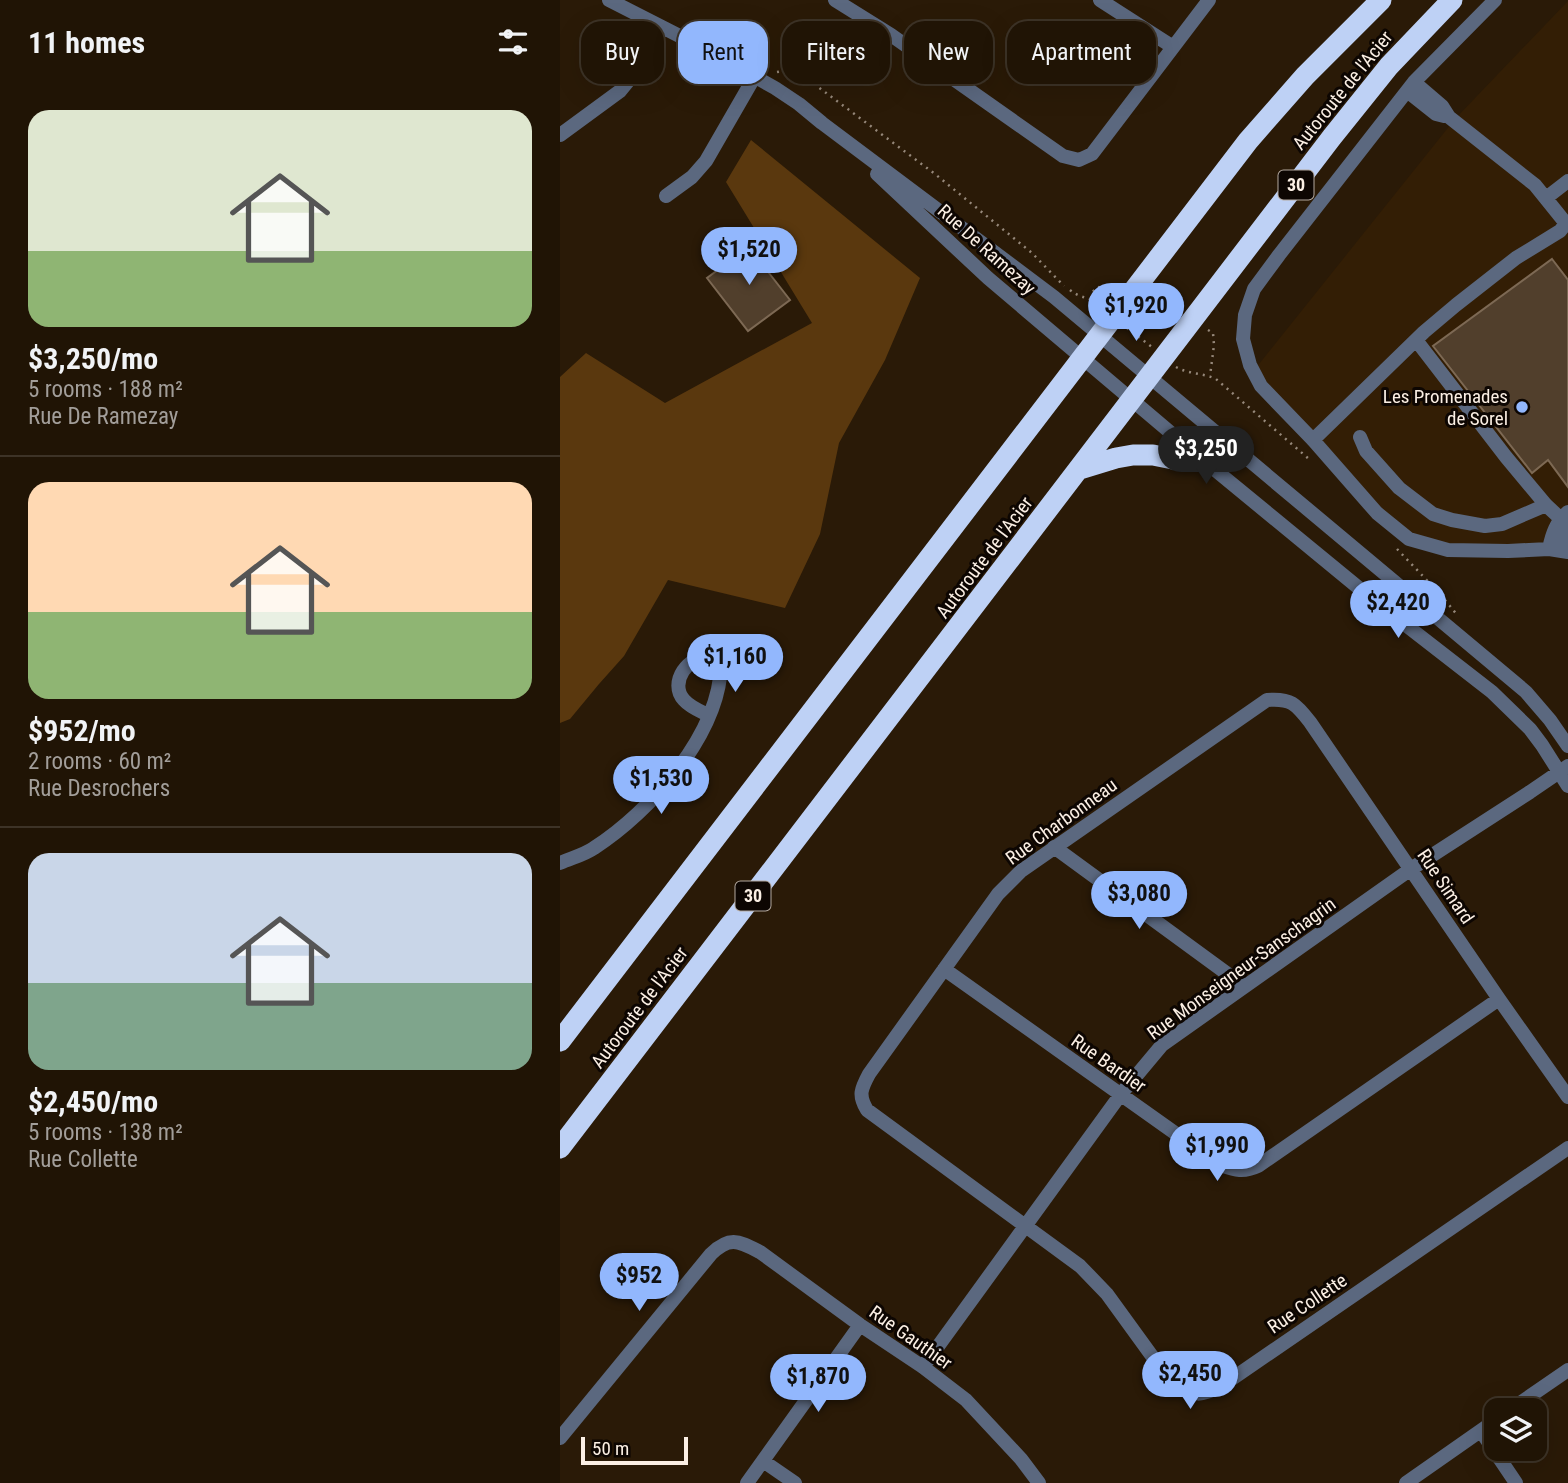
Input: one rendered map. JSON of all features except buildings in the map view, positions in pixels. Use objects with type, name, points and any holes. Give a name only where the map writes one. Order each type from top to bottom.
[{"type":"highway","name":"Autoroute de l'Acier","points":[[560,1041],[1218,180],[1269,116],[1381,0]]},
{"type":"highway","name":"Autoroute de l'Acier","points":[[560,1148],[1375,82],[1451,0]]},
{"type":"highway","points":[[1080,469],[1133,455],[1172,459],[1196,455]]},
{"type":"street","name":"Rue De Ramezay","points":[[609,0],[650,21]]},
{"type":"street","points":[[835,0],[891,34],[1063,156],[1079,160],[1092,155],[1209,0]]},
{"type":"street","points":[[1100,0],[1173,47]]},
{"type":"street","points":[[1416,340],[1546,505],[1564,515],[1565,534],[1561,551],[1448,550],[1409,539],[1377,513],[1261,386],[1250,365],[1243,339],[1245,315],[1254,289],[1410,86],[1494,0]]},
{"type":"street","points":[[560,135],[620,91],[626,84]]},
{"type":"street","points":[[666,196],[692,177],[706,162],[750,84]]},
{"type":"street","name":"Rue De Ramezay","points":[[768,84],[800,104],[988,278],[1196,455],[1492,691],[1530,729],[1564,769],[1568,786]]},
{"type":"street","points":[[1313,440],[1456,305],[1565,225],[1535,185],[1449,117],[1436,114],[1410,86]]},
{"type":"street","name":"Rue De Ramezay","points":[[822,124],[1054,297],[1100,335],[1525,692],[1550,720],[1568,746]]},
{"type":"street","points":[[1546,198],[1568,181]]},
{"type":"street","points":[[1360,437],[1366,451],[1399,488],[1433,514],[1485,526],[1502,524],[1546,505]]},
{"type":"street","name":"Rue Charbonneau","points":[[861,1100],[862,1088],[869,1074],[999,894],[1021,870],[1267,700],[1289,701]]},
{"type":"street","name":"Rue Simard","points":[[1289,701],[1298,707],[1310,722],[1568,1097]]},
{"type":"street","points":[[560,863],[592,850],[640,813],[691,752],[708,715]]},
{"type":"street","name":"Rue Monseigneur-Sanschagrin","points":[[923,1367],[1121,1094],[1162,1045],[1412,869],[1564,769]]},
{"type":"street","points":[[1054,847],[1244,986]]},
{"type":"street","name":"Rue Bardier","points":[[944,969],[1220,1165],[1248,1171],[1499,999]]},
{"type":"street","name":"Rue Collette","points":[[861,1100],[867,1110],[1080,1266],[1107,1294],[1172,1385],[1189,1393],[1207,1394],[1223,1385],[1568,1148]]},
{"type":"street","name":"Rue Gauthier","points":[[560,1438],[711,1254],[729,1241],[742,1243],[760,1252],[966,1400],[1014,1451],[1039,1483]]},
{"type":"street","points":[[747,1483],[860,1325]]},
{"type":"street","points":[[1527,1398],[1568,1370]]},
{"type":"street","points":[[1406,1483],[1484,1429]]},
{"type":"street","points":[[1481,1431],[1516,1483]]},
{"type":"street","points":[[763,1461],[795,1483]]},
{"type":"path","name":"Rue De Ramezay","points":[[814,84],[935,174],[1023,245],[1073,293],[1098,303]]},
{"type":"path","points":[[1091,298],[1092,292],[1099,287],[1107,292]]},
{"type":"path","points":[[1205,327],[1213,333],[1214,339],[1210,376]]},
{"type":"path","points":[[1129,330],[1154,349]]},
{"type":"path","points":[[1176,367],[1182,371],[1216,379],[1309,459]]},
{"type":"path","points":[[1397,549],[1441,594],[1458,616]]},
{"type":"shaded area","points":[[1568,1],[1568,539],[1556,548],[1450,546],[1412,535],[1379,509],[1255,369],[1455,119]]},
{"type":"shaded area","points":[[751,140],[920,278],[885,360],[839,443],[820,534],[785,608],[668,580],[624,656],[570,719],[560,723],[560,377],[586,353],[665,403],[812,323],[726,182]]},
{"type":"place","name":"Les Promenades de Sorel","points":[[1522,407]]}]
